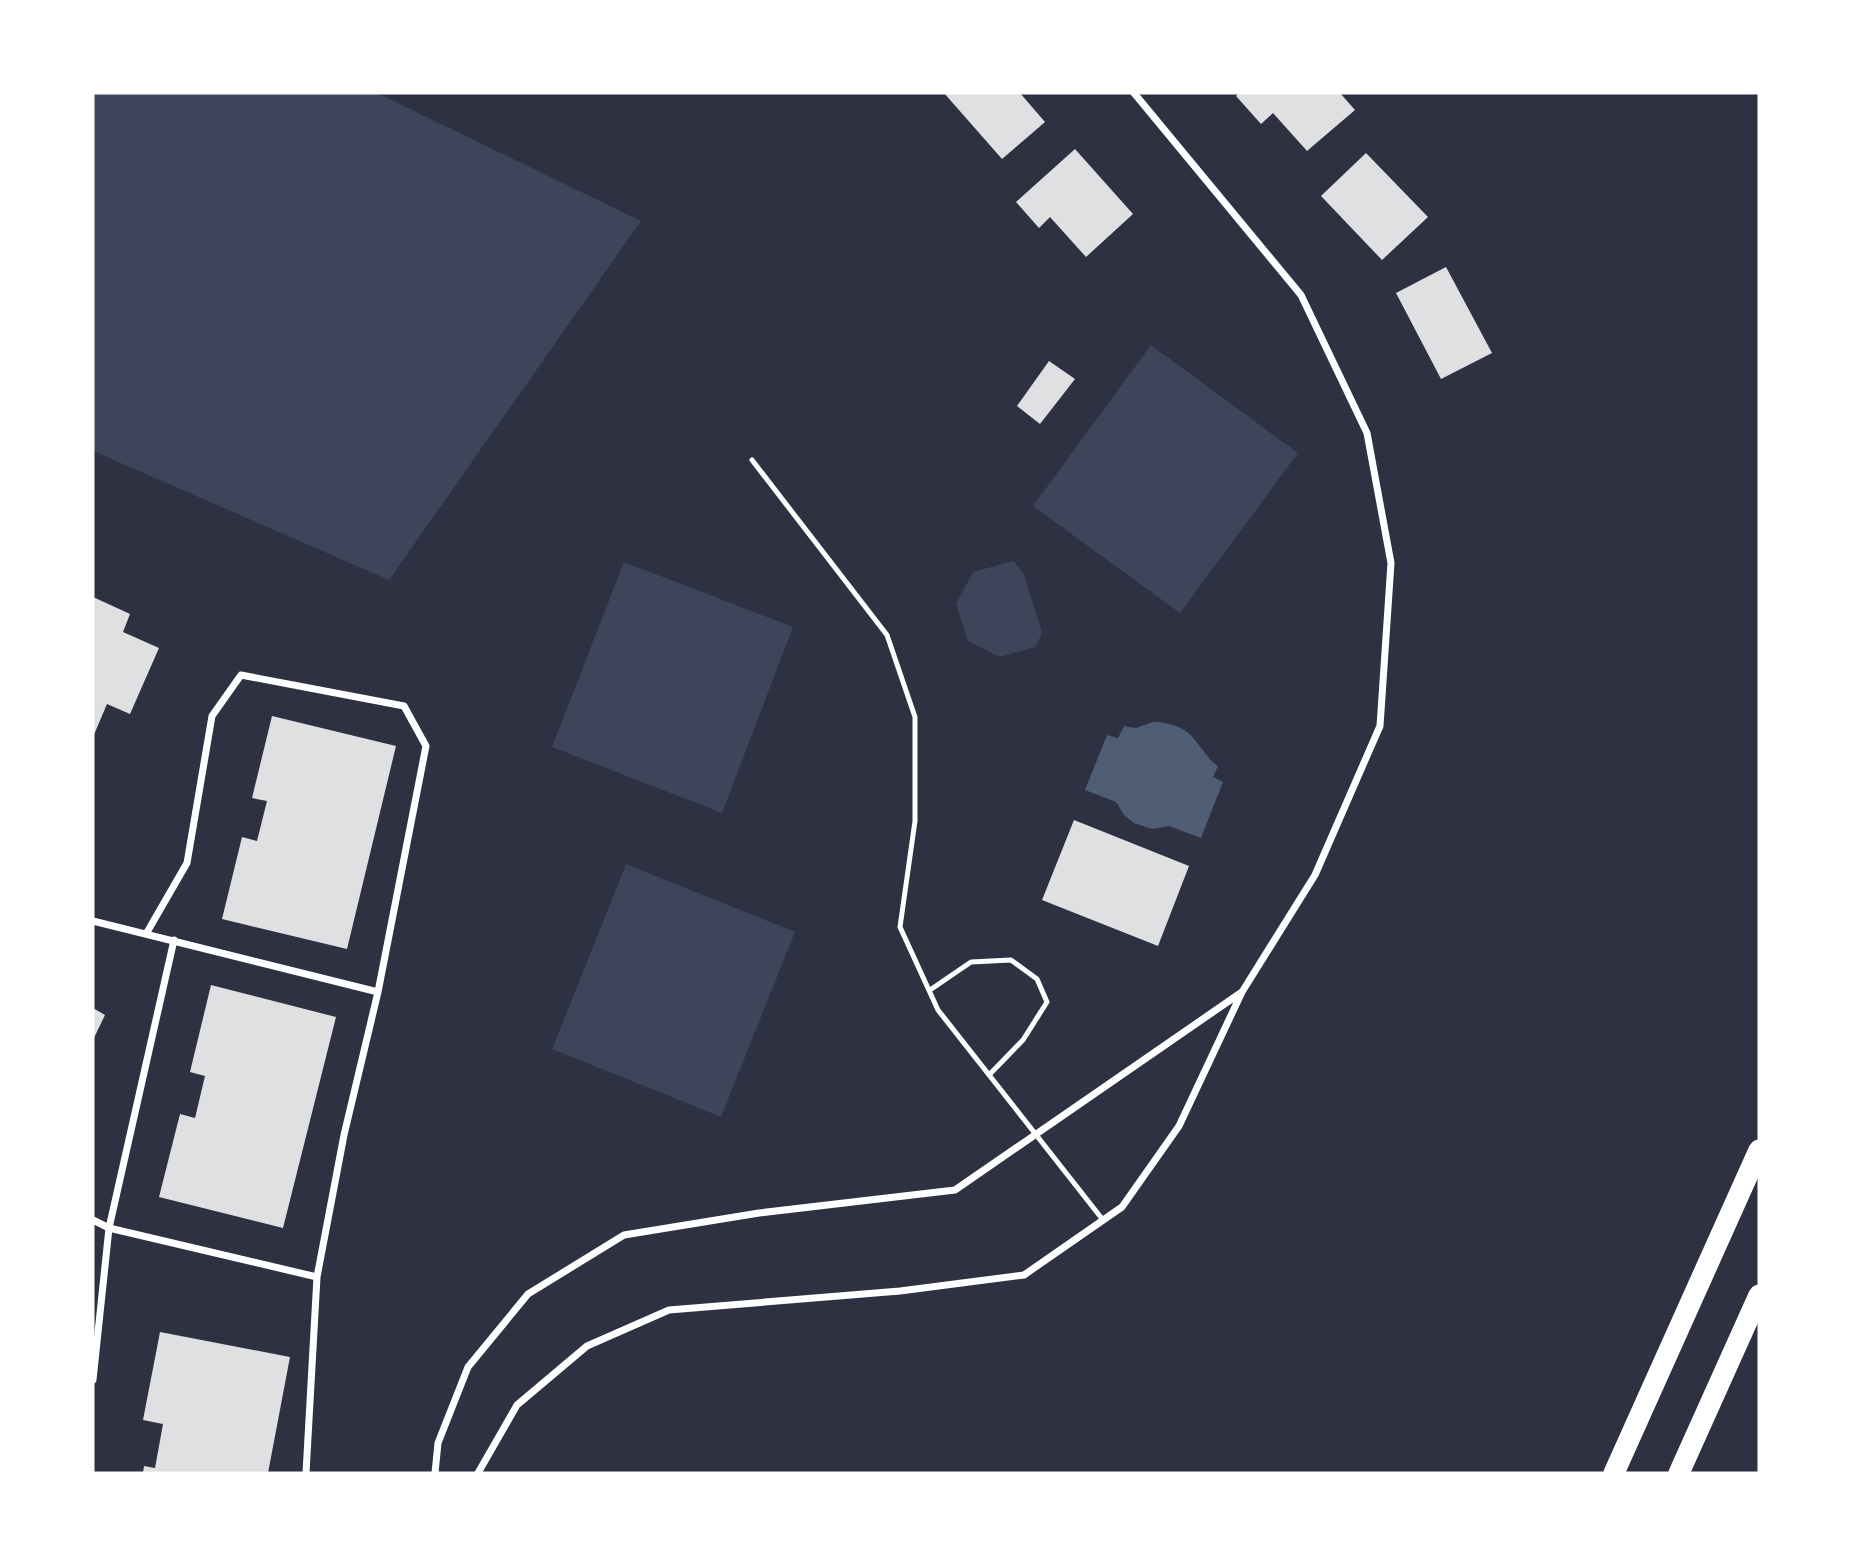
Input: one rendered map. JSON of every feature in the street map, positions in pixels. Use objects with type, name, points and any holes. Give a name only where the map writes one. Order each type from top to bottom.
[{"type":"highway","points":[[1614,1473],[1759,1150]]},
{"type":"highway","points":[[1679,1473],[1759,1295]]},
{"type":"highway","points":[[1605,1473],[1637,1421]]},
{"type":"street","points":[[478,1473],[517,1405],[587,1346],[669,1310],[900,1291],[1024,1275],[1103,1220],[1122,1206],[1179,1126],[1242,992],[1315,875],[1380,726],[1391,563],[1367,433],[1301,295],[1134,93]]},
{"type":"street","points":[[146,934],[187,863],[212,716],[241,675],[404,706],[426,746],[378,992],[344,1135],[317,1277],[306,1473]]},
{"type":"street","points":[[93,920],[378,992]]},
{"type":"street","points":[[93,1380],[109,1228],[174,940]]},
{"type":"street","points":[[435,1473],[438,1443],[468,1367],[527,1294],[624,1235],[760,1213],[954,1191],[1242,992]]},
{"type":"street","points":[[93,1220],[109,1228],[317,1277]]},
{"type":"lane","points":[[751,460],[887,635],[915,717],[915,821],[900,928],[938,1010],[1103,1220]]},
{"type":"lane","points":[[930,990],[971,962],[1011,960],[1037,979],[1047,1002],[1023,1040],[989,1075]]},
{"type":"shaded area","points":[[93,93],[377,93],[641,221],[389,580],[93,451]]},
{"type":"shaded area","points":[[1151,345],[1298,453],[1180,613],[1033,506]]},
{"type":"shaded area","points":[[1013,561],[1023,572],[1042,632],[1036,647],[999,657],[968,641],[956,604],[973,572]]},
{"type":"shaded area","points":[[624,562],[793,627],[722,813],[552,747]]},
{"type":"shaded area","points":[[1153,722],[1166,723],[1184,730],[1218,766],[1213,777],[1223,782],[1201,838],[1169,826],[1152,829],[1134,823],[1124,815],[1116,802],[1085,790],[1107,735],[1118,738],[1124,726],[1136,728]]},
{"type":"shaded area","points":[[626,864],[795,932],[721,1117],[552,1049]]},
{"type":"building","points":[[944,93],[1020,93],[1045,122],[1002,159]]},
{"type":"building","points":[[1239,93],[1340,93],[1355,110],[1307,151],[1273,113],[1261,124],[1236,96]]},
{"type":"building","points":[[1075,149],[1133,214],[1086,257],[1050,217],[1039,228],[1016,202]]},
{"type":"building","points":[[1366,153],[1428,217],[1382,260],[1321,196]]},
{"type":"building","points":[[1446,267],[1492,353],[1441,379],[1396,293]]},
{"type":"building","points":[[1049,361],[1075,379],[1040,424],[1017,406]]},
{"type":"building","points":[[93,597],[130,614],[123,632],[159,648],[130,714],[107,704],[93,737]]},
{"type":"building","points":[[272,716],[396,746],[347,949],[222,919],[242,837],[257,841],[267,801],[252,798]]},
{"type":"building","points":[[1074,820],[1189,866],[1158,946],[1042,900]]},
{"type":"building","points":[[211,985],[336,1017],[283,1228],[159,1197],[180,1114],[195,1118],[205,1076],[190,1072]]},
{"type":"building","points":[[93,1008],[105,1015],[93,1040]]},
{"type":"building","points":[[160,1332],[290,1357],[268,1473],[143,1473],[144,1466],[155,1468],[163,1424],[143,1420]]}]
